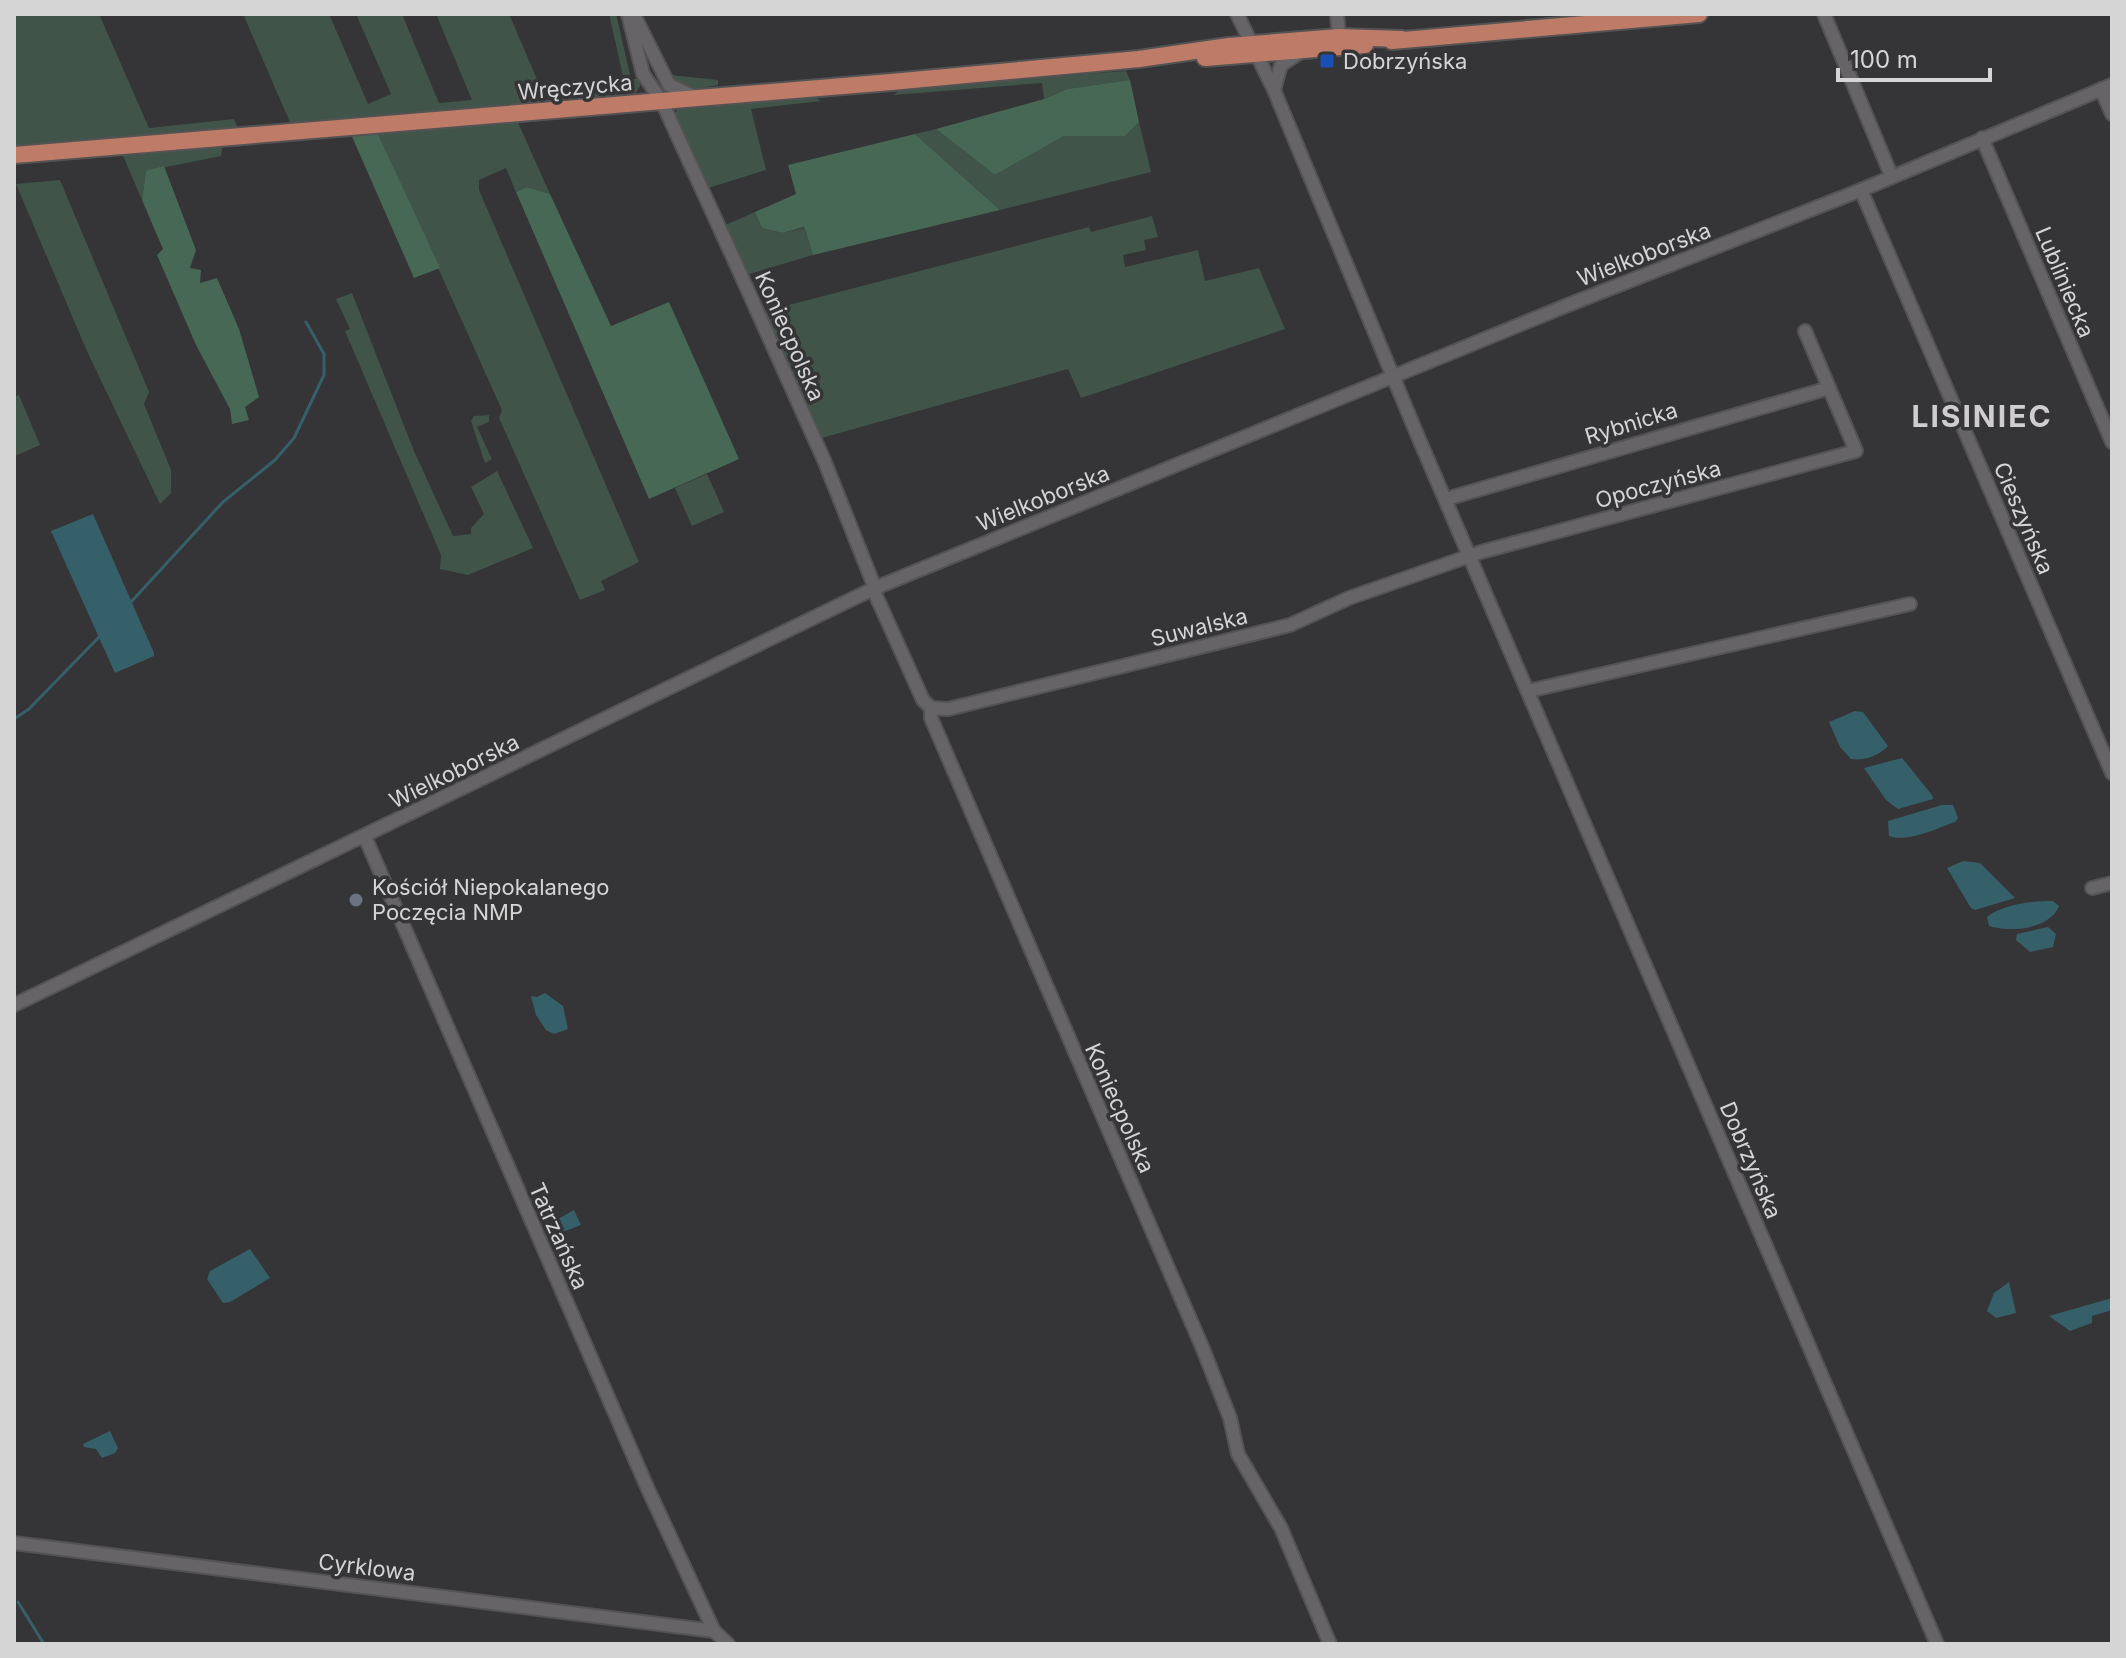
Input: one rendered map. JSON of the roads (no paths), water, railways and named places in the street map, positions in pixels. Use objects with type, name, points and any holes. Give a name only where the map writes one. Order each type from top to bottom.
[{"type":"main road","name":"Wręczycka","points":[[1260,48],[1300,52],[1525,22],[1699,14]]},
{"type":"main road","name":"Wręczycka","points":[[14,155],[701,99],[1260,48],[1339,37],[1402,39]]},
{"type":"street","points":[[631,14],[660,73],[675,90],[701,99]]},
{"type":"street","points":[[622,105],[641,91],[643,74],[631,14]]},
{"type":"street","name":"Dobrzyńska","points":[[1237,14],[1260,48],[1274,90],[1394,378],[1937,1644]]},
{"type":"street","points":[[1337,14],[1339,37]]},
{"type":"street","points":[[1824,14],[1891,175]]},
{"type":"street","points":[[1274,90],[1281,65],[1300,52]]},
{"type":"street","points":[[660,73],[662,102]]},
{"type":"street","points":[[643,74],[662,102]]},
{"type":"street","points":[[2107,87],[2112,114]]},
{"type":"street","name":"Wielkoborska","points":[[14,1005],[874,589],[1861,190],[2107,87]]},
{"type":"street","name":"Koniecpolska","points":[[662,102],[824,460],[874,589],[923,700],[931,708],[931,718],[992,863],[1203,1349],[1230,1418],[1238,1454],[1281,1528],[1330,1644]]},
{"type":"street","name":"Lubliniecka","points":[[1982,138],[2112,442]]},
{"type":"street","name":"Cieszyńska","points":[[1861,190],[2112,773]]},
{"type":"street","points":[[1805,331],[1829,388]]},
{"type":"street","name":"Opoczyńska","points":[[1470,557],[1856,451],[1829,388]]},
{"type":"street","name":"Rybnicka","points":[[1446,499],[1829,388]]},
{"type":"street","name":"Suwalska","points":[[931,708],[948,709],[1290,625],[1349,598],[1470,557]]},
{"type":"street","points":[[1528,691],[1910,604]]},
{"type":"street","name":"Tatrzańska","points":[[365,837],[628,1444],[714,1631],[728,1644]]},
{"type":"street","points":[[2092,888],[2112,883]]},
{"type":"street","name":"Cyrklowa","points":[[14,1543],[714,1631]]},
{"type":"water","points":[[93,514],[154,653],[154,656],[115,673],[51,531]]},
{"type":"water","points":[[1855,711],[1863,712],[1888,746],[1880,753],[1851,759],[1840,747],[1829,722]]},
{"type":"water","points":[[1902,758],[1933,799],[1898,809],[1886,800],[1864,768]]},
{"type":"water","points":[[1942,805],[1953,805],[1958,818],[1955,822],[1905,838],[1889,836],[1888,821]]},
{"type":"water","points":[[1963,861],[1980,863],[2015,898],[1975,910],[1971,908],[1947,868]]},
{"type":"water","points":[[2053,901],[2059,906],[2054,914],[2039,924],[2018,929],[1989,926],[1987,917],[2002,909]]},
{"type":"water","points":[[2048,927],[2056,934],[2053,947],[2030,952],[2016,940],[2017,934]]},
{"type":"water","points":[[545,993],[563,1006],[568,1029],[554,1034],[546,1030],[536,1015],[531,996]]},
{"type":"water","points":[[574,1210],[581,1225],[555,1235],[549,1224]]},
{"type":"water","points":[[250,1249],[270,1278],[230,1302],[223,1303],[207,1279],[210,1271]]},
{"type":"water","points":[[2009,1282],[2016,1313],[1996,1318],[1987,1311],[1994,1293]]},
{"type":"water","points":[[2112,1298],[2112,1310],[2092,1316],[2092,1323],[2070,1331],[2049,1316]]},
{"type":"water","points":[[110,1431],[118,1448],[115,1453],[102,1458],[96,1449],[84,1447],[83,1444]]},
{"type":"waterway","points":[[131,602],[223,502],[275,460],[294,438],[324,375],[324,354],[306,322]]},
{"type":"waterway","points":[[14,719],[29,709],[99,637]]},
{"type":"waterway","points":[[18,1602],[44,1644]]},
{"type":"place","name":"Dobrzyńska","points":[[1327,61]]},
{"type":"place","name":"Kościół Niepokalanego Poczęcia NMP","points":[[356,900]]},
{"type":"district","name":"LISINIEC","points":[[1982,416]]}]
